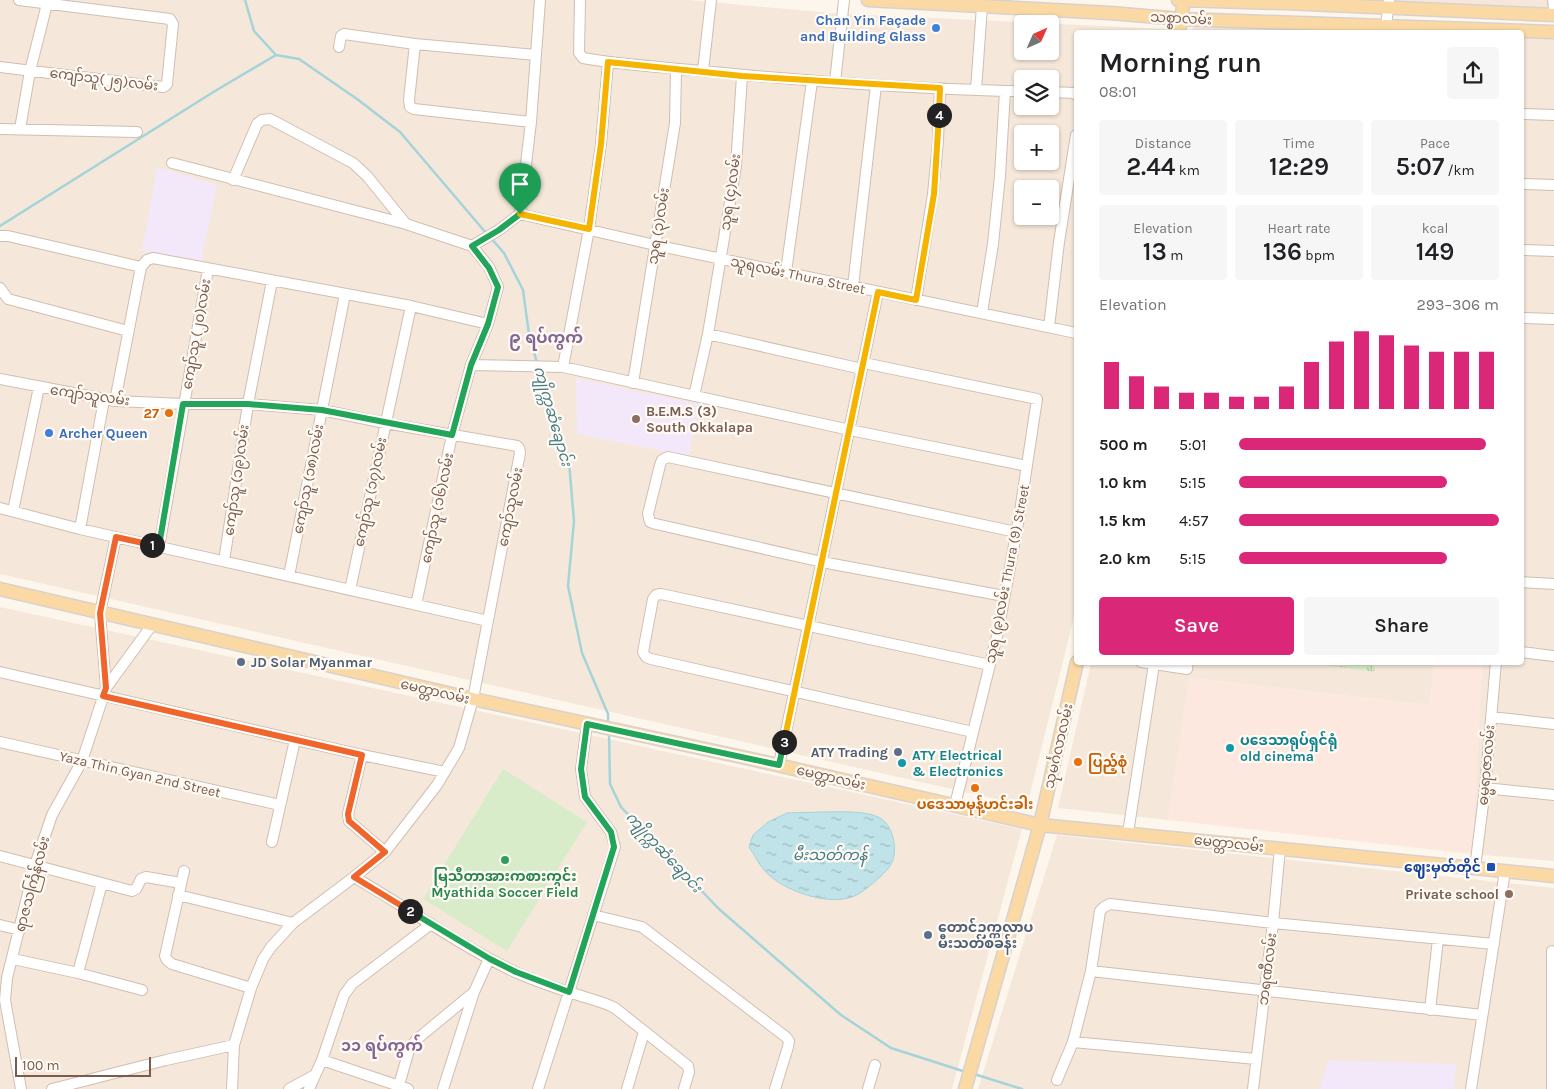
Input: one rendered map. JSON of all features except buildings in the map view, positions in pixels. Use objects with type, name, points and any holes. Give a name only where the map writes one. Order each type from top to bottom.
[{"type":"main road","name":"သစ္စာလမ်း","points":[[868,0],[965,3],[982,6],[1181,19],[1475,30]]},
{"type":"main road","name":"သစ္စာလမ်း","points":[[1178,0],[1389,4],[1554,15]]},
{"type":"main road","points":[[1179,30],[1184,0]]},
{"type":"main road","name":"သစ္စာလမ်း","points":[[1524,32],[1554,32]]},
{"type":"main road","name":"မေတ္တာလမ်း","points":[[0,589],[473,699],[1040,824],[1554,876]]},
{"type":"main road","name":"သုမင်္ဂလာလမ်း","points":[[965,1088],[1040,824],[1076,665]]},
{"type":"street","name":"ကျော်သူ(၂၅)လမ်း","points":[[0,67],[163,87],[166,84],[173,24],[170,19],[19,0]]},
{"type":"street","points":[[172,163],[406,224],[472,246],[499,230],[520,214],[540,0]]},
{"type":"street","points":[[580,0],[579,53],[582,58],[742,76],[876,85],[1014,91]]},
{"type":"street","points":[[703,71],[711,0]]},
{"type":"street","points":[[835,82],[844,0]]},
{"type":"street","points":[[1553,0],[1554,8]]},
{"type":"street","name":"ကျော်သူ(၂၅)လမ်း","points":[[30,70],[48,4]]},
{"type":"street","points":[[1386,26],[1389,4]]},
{"type":"street","points":[[976,90],[982,6]]},
{"type":"street","points":[[339,47],[341,36],[344,34],[415,44],[536,55]]},
{"type":"street","points":[[415,44],[409,100],[410,107],[530,122]]},
{"type":"street","points":[[563,367],[589,229],[601,144],[608,62]]},
{"type":"street","name":"သူရ (၃)လမ်း","points":[[633,383],[675,123],[676,69]]},
{"type":"street","points":[[20,129],[30,70]]},
{"type":"street","name":"သူရ (၄)လမ်း","points":[[694,396],[708,334],[736,166],[742,76]]},
{"type":"street","points":[[786,272],[812,81]]},
{"type":"street","points":[[853,286],[876,85]]},
{"type":"street","points":[[916,300],[934,194],[940,88]]},
{"type":"street","points":[[982,313],[993,244],[1005,91]]},
{"type":"street","points":[[1059,93],[1074,94]]},
{"type":"street","points":[[1524,114],[1554,115]]},
{"type":"street","points":[[233,180],[258,124],[262,120],[270,119],[353,163],[367,176],[406,224]]},
{"type":"street","points":[[0,129],[137,132]]},
{"type":"street","points":[[1049,327],[1059,242],[1074,148]]},
{"type":"street","points":[[1524,184],[1554,185]]},
{"type":"street","name":"သူရလမ်း Thura Street","points":[[520,214],[655,245],[1074,333]]},
{"type":"street","points":[[0,236],[8,236],[141,267]]},
{"type":"street","name":"ကျော်သူ (၁၆)လမ်း","points":[[416,605],[452,435],[471,365],[488,324],[498,287],[489,268],[472,246]]},
{"type":"street","points":[[1524,250],[1554,252]]},
{"type":"street","points":[[80,529],[128,331],[141,267],[147,260],[153,258],[411,306],[488,324]]},
{"type":"street","name":"ကျော်သူ (၂၀)လမ်း","points":[[159,546],[208,269]]},
{"type":"street","name":"ကျော်သူ (၁၉)လမ်း","points":[[224,562],[248,404],[272,280]]},
{"type":"street","points":[[0,288],[8,299],[128,331]]},
{"type":"street","points":[[779,765],[878,292]]},
{"type":"street","name":"ကျော်သူ (၁၈)လမ်း","points":[[289,576],[345,294]]},
{"type":"street","name":"ကျော်သူ (၁၇)လမ်း","points":[[350,590],[411,306]]},
{"type":"street","points":[[1524,318],[1554,319]]},
{"type":"street","points":[[708,334],[863,366]]},
{"type":"street","points":[[471,365],[563,367],[850,430],[1027,466]]},
{"type":"street","name":"သူရ (၉)လမ်း Thura (9) Street","points":[[863,366],[1037,400],[998,632],[956,805]]},
{"type":"street","name":"ကျော်သူလမ်း","points":[[0,379],[110,400],[183,404],[248,404],[322,410],[517,446],[519,448],[520,453],[473,699],[459,748],[424,803],[385,852],[293,923],[271,947],[263,959],[251,988],[234,1045],[232,1089]]},
{"type":"street","points":[[13,511],[39,387]]},
{"type":"street","points":[[1004,596],[822,562],[650,522],[648,514],[662,460],[668,457],[1016,532]]},
{"type":"street","points":[[0,508],[80,529],[488,621]]},
{"type":"street","points":[[104,692],[100,613],[116,537]]},
{"type":"street","points":[[1524,582],[1554,584]]},
{"type":"street","points":[[973,732],[646,657],[643,652],[653,599],[656,595],[661,594],[990,665]]},
{"type":"street","points":[[104,692],[152,625]]},
{"type":"street","points":[[1524,652],[1554,656]]},
{"type":"street","points":[[1128,833],[1154,665]]},
{"type":"street","points":[[1161,665],[1188,669],[1188,665]]},
{"type":"street","name":"ဓမ္မရာဇာလမ်း","points":[[1475,868],[1485,788],[1496,665]]},
{"type":"street","points":[[0,672],[104,692],[295,740],[445,772]]},
{"type":"street","name":"ရာဇသင်္ကြန်လမ်း","points":[[21,1089],[3,1000],[7,978],[35,865],[52,815],[82,761],[104,692]]},
{"type":"street","points":[[1491,717],[1554,724]]},
{"type":"street","points":[[538,1089],[614,847],[611,832],[585,797],[581,769],[587,724]]},
{"type":"street","points":[[272,842],[295,740]]},
{"type":"street","name":"Yaza Thin Gyan 2nd Street","points":[[0,742],[280,805]]},
{"type":"street","points":[[362,755],[348,814],[349,821],[385,852]]},
{"type":"street","points":[[1485,788],[1554,795]]},
{"type":"street","name":"ဘရဏီလမ်း","points":[[1253,1089],[1280,848]]},
{"type":"street","points":[[0,856],[132,891],[146,877],[181,883]]},
{"type":"street","points":[[184,871],[165,956],[167,960],[172,964],[251,988]]},
{"type":"street","points":[[1471,1089],[1504,871]]},
{"type":"street","points":[[354,877],[490,959],[516,972],[615,1008],[688,1066],[689,1072],[684,1089]]},
{"type":"street","points":[[78,972],[102,883]]},
{"type":"street","points":[[178,895],[293,923]]},
{"type":"street","points":[[1057,1080],[1072,1042],[1090,971],[1100,911],[1110,904],[1273,923],[1494,944]]},
{"type":"street","points":[[593,914],[642,927],[786,1037],[789,1041],[788,1047],[775,1089]]},
{"type":"street","points":[[309,1089],[322,1060],[344,995],[352,984],[431,924]]},
{"type":"street","points":[[0,925],[20,930]]},
{"type":"street","points":[[1430,1010],[1438,939]]},
{"type":"street","points":[[1553,1087],[1552,951],[1554,952]]},
{"type":"street","points":[[13,959],[78,972],[142,990]]},
{"type":"street","points":[[443,1089],[474,992],[490,959]]},
{"type":"street","points":[[1090,971],[1482,1016]]},
{"type":"street","points":[[322,1060],[404,1087],[409,1050],[416,1040],[474,992]]},
{"type":"street","points":[[627,1089],[644,1032]]},
{"type":"street","points":[[1072,1042],[1256,1060]]},
{"type":"street","points":[[52,1089],[234,1045]]},
{"type":"street","points":[[868,1089],[875,1065]]},
{"type":"street","points":[[289,1089],[315,1075]]},
{"type":"shaded area","points":[[0,0],[687,0],[830,13],[1014,22],[1014,60],[1059,60],[1059,24],[1165,29],[1074,30],[1074,617],[1027,806],[0,574]]},
{"type":"shaded area","points":[[1348,0],[1554,0],[1554,8],[1409,4]]},
{"type":"shaded area","points":[[1195,26],[1333,30],[1191,30]]},
{"type":"shaded area","points":[[1524,36],[1554,38],[1554,861],[1472,854],[1482,665],[1524,665]]},
{"type":"shaded area","points":[[157,167],[217,185],[201,262],[142,251]]},
{"type":"shaded area","name":"B.E.M.S (3) South Okkalapa","points":[[576,378],[698,404],[689,456],[577,434]]},
{"type":"shaded area","points":[[0,607],[1022,829],[952,1089],[0,1089]]},
{"type":"shaded area","points":[[1091,665],[1434,665],[1430,705],[1190,678],[1168,820],[1058,808]]},
{"type":"shaded area","points":[[1434,665],[1482,665],[1472,854],[1168,820],[1189,678],[1430,705]]},
{"type":"shaded area","points":[[1057,835],[1554,888],[1554,1089],[978,1089]]},
{"type":"shaded area","points":[[1329,1060],[1456,1064],[1454,1089],[1319,1089]]},
{"type":"green space","points":[[1325,665],[1375,665],[1374,672]]},
{"type":"green space","name":"မြသီတာအားကစားကွင်း Myathida Soccer Field","points":[[503,769],[587,822],[507,951],[423,899]]},
{"type":"water","name":"မီးသတ်ကန်","points":[[851,812],[875,815],[885,822],[892,833],[894,854],[890,866],[873,884],[852,897],[841,899],[817,898],[792,890],[781,884],[764,870],[749,847],[753,835],[768,822],[787,813]]},
{"type":"waterway","name":"ကျိုက္ကဆံချောင်း","points":[[245,0],[254,31],[276,55],[299,59],[357,99],[400,132],[486,233]]},
{"type":"waterway","points":[[0,226],[215,91],[276,55]]},
{"type":"waterway","name":"ကျိုက္ကဆံချောင်း","points":[[490,237],[504,253],[523,290],[529,334],[537,363]]},
{"type":"waterway","name":"ကျိုက္ကဆံချောင်း","points":[[539,368],[569,462],[574,521],[568,586],[582,653],[608,714],[608,724]]},
{"type":"waterway","name":"ကျိုက္ကဆံချောင်း","points":[[609,732],[610,784],[621,807],[719,909],[841,1015],[891,1048],[966,1072]]},
{"type":"waterway","name":"ကျိုက္ကဆံချောင်း","points":[[974,1074],[1022,1089]]},
{"type":"place","name":"Chan Yin Façade and Building Glass","points":[[936,28]]},
{"type":"place","name":"27","points":[[169,413]]},
{"type":"place","name":"B.E.M.S (3) South Okkalapa","points":[[636,419]]},
{"type":"place","name":"Archer Queen","points":[[49,433]]},
{"type":"place","name":"JD Solar Myanmar","points":[[241,662]]},
{"type":"place","name":"ပဒေသာရုပ်ရှင်ရုံ old cinema","points":[[1230,748]]},
{"type":"place","name":"ATY Trading","points":[[898,752]]},
{"type":"place","name":"ပြည့်စုံ","points":[[1078,762]]},
{"type":"place","name":"ATY Electrical & Electronics","points":[[902,763]]},
{"type":"place","name":"ပဒေသာမုန့်ဟင်းခါး","points":[[975,788]]},
{"type":"place","name":"မြသီတာအားကစားကွင်း Myathida Soccer Field","points":[[505,860]]},
{"type":"place","name":"ဈေးမှတ်တိုင်","points":[[1491,867]]},
{"type":"place","name":"Private school","points":[[1509,894]]},
{"type":"place","name":"တောင်ဥက္ကလာပ မီးသတ်စခန်း","points":[[928,935]]},
{"type":"district","name":"၉ ရပ်ကွက်","points":[[546,337]]},
{"type":"district","name":"၁၁ ရပ်ကွက်","points":[[382,1045]]},
{"type":"route","points":[[608,62],[742,76],[940,88],[934,194],[916,300],[878,292],[779,765],[587,724],[581,769],[585,797],[611,832],[614,847],[569,992],[539,982],[490,959],[354,877],[385,852],[349,821],[348,814],[362,755],[103,696],[106,688],[100,613],[116,537],[159,546],[183,404],[248,404],[322,410],[452,435],[471,365],[488,324],[498,287],[489,268],[472,246],[499,230],[520,214],[589,229],[601,144],[608,62]]}]
